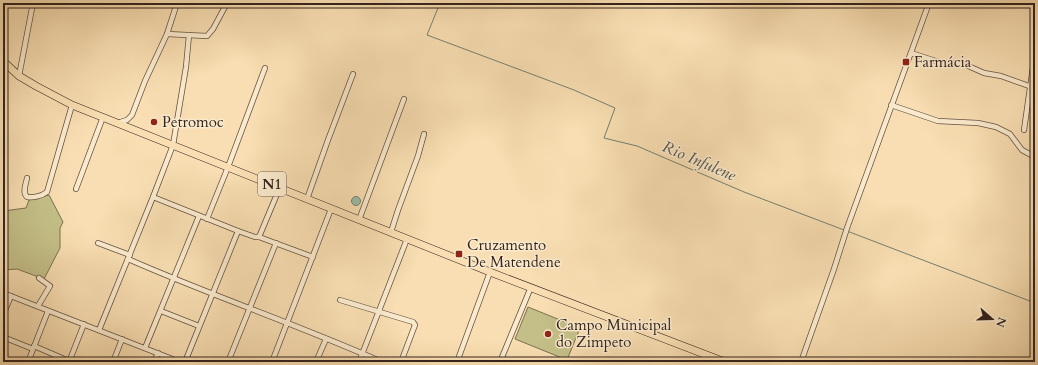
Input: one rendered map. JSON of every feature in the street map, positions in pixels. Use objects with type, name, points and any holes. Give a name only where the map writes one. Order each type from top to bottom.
[{"type":"highway","name":"N1","points":[[3,61],[19,76],[72,105],[490,272],[725,362]]},
{"type":"street","points":[[19,76],[33,3]]},
{"type":"street","points":[[117,123],[127,120],[132,115],[145,81],[167,34],[177,3]]},
{"type":"street","points":[[167,34],[207,36],[227,3]]},
{"type":"street","points":[[801,362],[846,235],[847,228],[929,3]]},
{"type":"street","points":[[99,330],[173,145],[186,68],[189,35]]},
{"type":"street","points":[[910,53],[942,63],[966,65],[984,73],[1029,86],[1035,92]]},
{"type":"street","points":[[1024,130],[1028,107],[1029,86],[1035,53]]},
{"type":"street","points":[[207,219],[265,68]]},
{"type":"street","points":[[307,199],[353,74]]},
{"type":"street","points":[[358,220],[404,99]]},
{"type":"street","points":[[27,178],[24,194],[27,197],[44,195],[47,192],[72,105]]},
{"type":"street","points":[[891,105],[938,121],[978,123],[996,126],[1010,134],[1022,150],[1035,157]]},
{"type":"street","points":[[76,189],[103,117]]},
{"type":"street","points":[[391,232],[418,156],[424,134]]},
{"type":"street","points":[[259,237],[280,187]]},
{"type":"street","points":[[153,197],[238,231],[259,237],[313,257]]},
{"type":"street","points":[[272,362],[331,208]]},
{"type":"street","points":[[145,348],[199,216]]},
{"type":"street","points":[[185,362],[238,231]]},
{"type":"street","points":[[359,362],[407,239]]},
{"type":"street","points":[[98,243],[174,279],[363,353],[382,362]]},
{"type":"street","points":[[228,362],[276,243]]},
{"type":"street","points":[[457,362],[490,272]]},
{"type":"street","points":[[38,306],[50,286],[39,278]]},
{"type":"street","points":[[500,362],[531,287]]},
{"type":"street","points":[[3,293],[180,362]]},
{"type":"street","points":[[3,315],[11,296]]},
{"type":"street","points":[[340,300],[413,322],[415,325],[401,362]]},
{"type":"street","points":[[28,362],[48,310]]},
{"type":"street","points":[[161,311],[199,326]]},
{"type":"street","points":[[3,337],[69,362],[84,324]]},
{"type":"street","points":[[113,362],[122,339]]},
{"type":"street","points":[[316,362],[326,339]]},
{"type":"street","points":[[154,362],[158,353]]},
{"type":"shaded area","points":[[49,195],[63,222],[60,228],[60,248],[44,279],[17,269],[3,270],[3,211],[26,208],[29,200]]},
{"type":"shaded area","points":[[354,197],[358,197],[360,201],[358,205],[354,205],[352,203],[352,199]]},
{"type":"shaded area","name":"Campo Municipal do Zimpeto","points":[[528,307],[580,328],[567,360],[515,339]]},
{"type":"waterway","name":"Rio Infulene","points":[[440,3],[427,35],[574,90],[615,108],[604,138],[637,146],[744,192],[844,230]]},
{"type":"waterway","name":"Rio Infulene","points":[[847,231],[1035,303]]},
{"type":"place","name":"Farmácia","points":[[906,62]]},
{"type":"place","name":"Petromoc","points":[[154,122]]},
{"type":"place","name":"Cruzamento De Matendene","points":[[459,254]]},
{"type":"place","name":"Campo Municipal do Zimpeto","points":[[548,334]]}]
